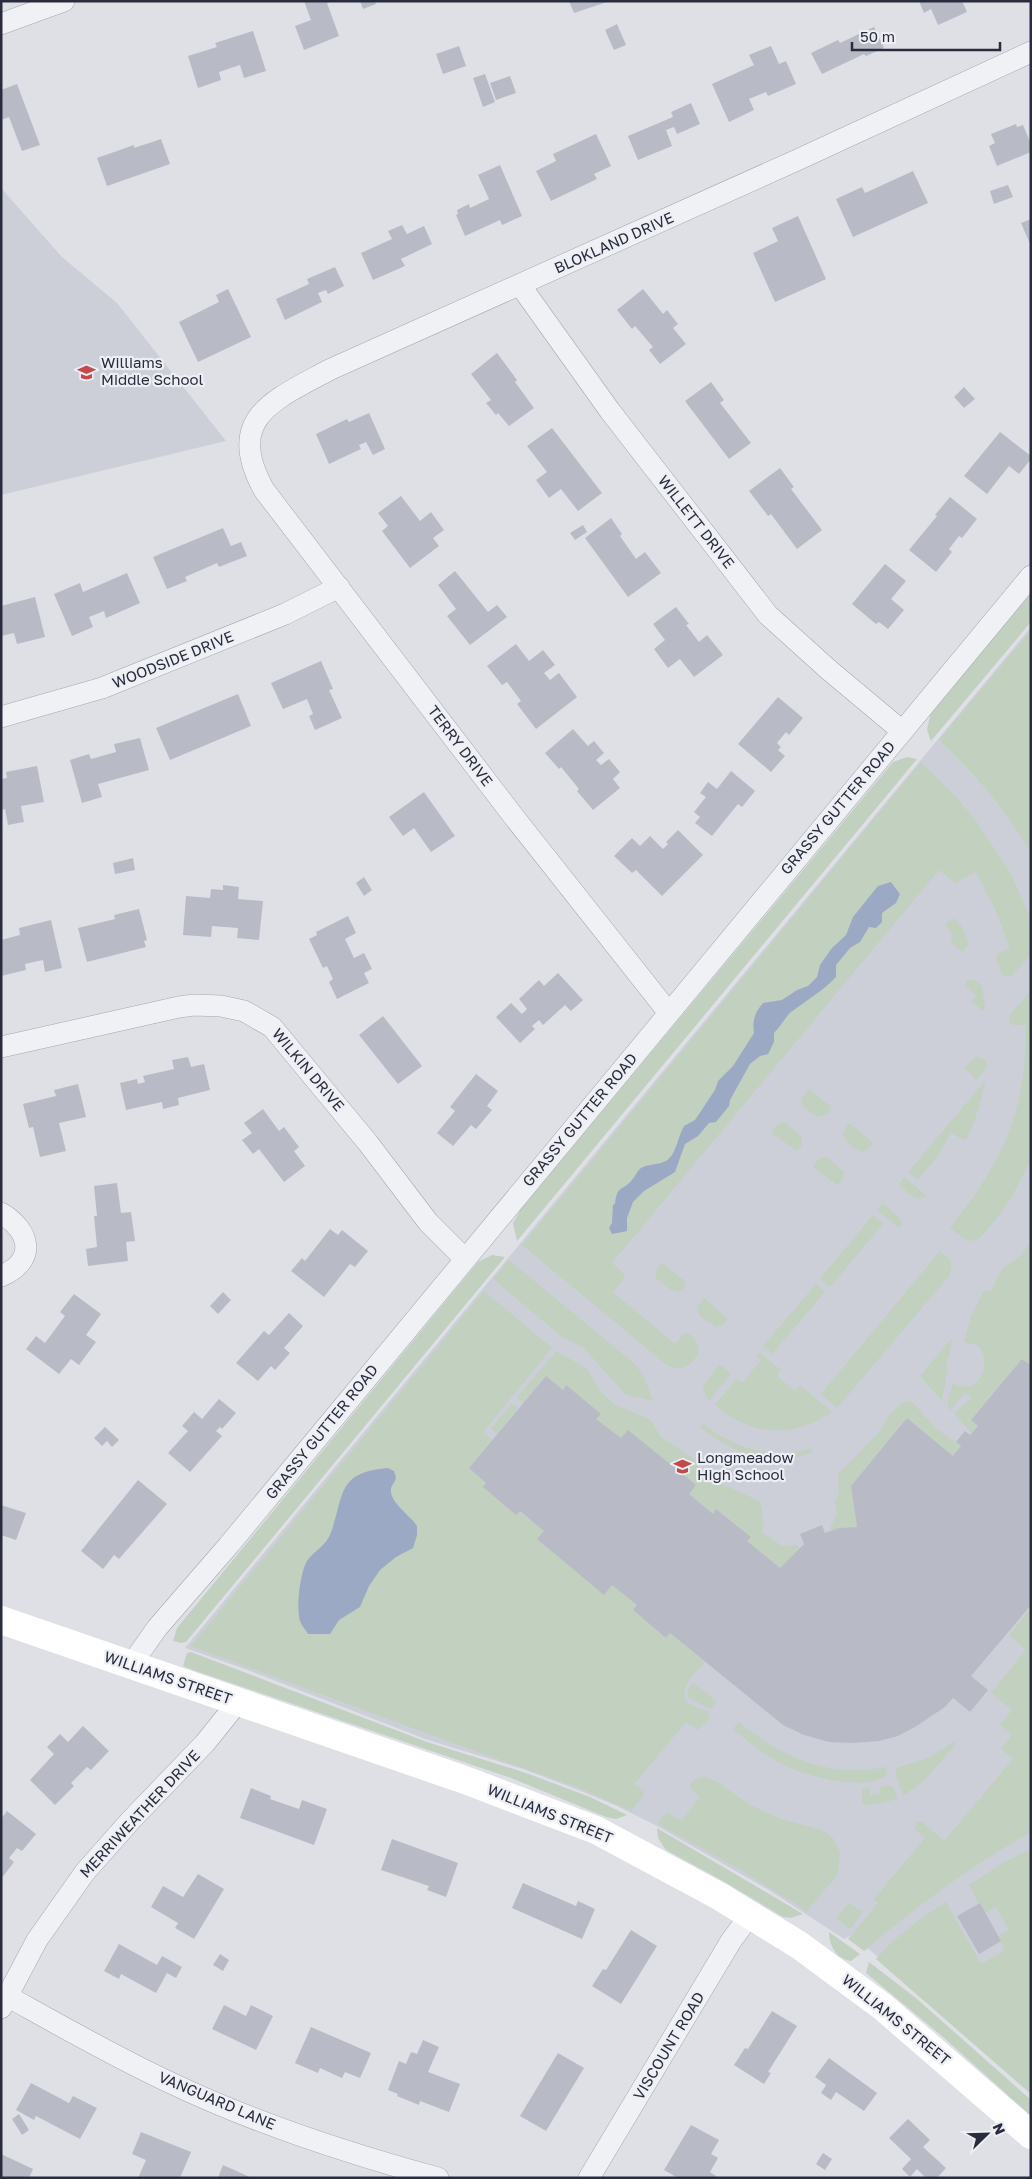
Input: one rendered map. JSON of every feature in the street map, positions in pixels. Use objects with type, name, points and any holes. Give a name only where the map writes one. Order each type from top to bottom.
[{"type":"main road","name":"WILLIAMS STREET","points":[[1,1620],[466,1780],[579,1823],[630,1847],[799,1945],[883,2007],[1031,2135]]},
{"type":"street","points":[[1,24],[64,1]]},
{"type":"street","name":"BLOKLAND DRIVE","points":[[256,475],[250,456],[249,445],[253,428],[260,414],[282,396],[329,370],[1031,52]]},
{"type":"street","name":"WILLETT DRIVE","points":[[520,285],[610,411],[768,615],[829,670],[902,731]]},
{"type":"street","name":"TERRY DRIVE","points":[[256,475],[264,490],[514,817],[669,1013]]},
{"type":"street","name":"GRASSY GUTTER ROAD","points":[[131,1665],[157,1628],[1031,576]]},
{"type":"street","name":"WOODSIDE DRIVE","points":[[1,717],[102,688],[285,614],[339,587]]},
{"type":"street","name":"WILKIN DRIVE","points":[[1,1047],[179,1007],[194,1005],[221,1006],[244,1011],[272,1027],[368,1143],[428,1222],[465,1259]]},
{"type":"street","points":[[1,1213],[23,1234],[26,1247],[24,1261],[12,1271],[1,1276]]},
{"type":"street","name":"MERRIWEATHER DRIVE","points":[[4,2002],[37,1940],[85,1872],[130,1820],[205,1743],[238,1702]]},
{"type":"street","name":"VISCOUNT ROAD","points":[[589,2178],[750,1915]]},
{"type":"street","name":"VANGUARD LANE","points":[[4,2002],[216,2103],[308,2139],[438,2178]]},
{"type":"shaded area","name":"Williams Middle School","points":[[1,188],[62,257],[117,303],[226,441],[1,495]]},
{"type":"shaded area","name":"Longmeadow High School","points":[[1031,627],[1031,2086],[852,1935],[844,1939],[769,1890],[657,1826],[617,1806],[523,1769],[428,1740],[245,1669],[185,1648]]},
{"type":"green space","points":[[1031,593],[1031,622],[931,741],[927,730],[931,712]]},
{"type":"green space","points":[[1031,630],[1031,853],[989,793],[939,740]]},
{"type":"green space","points":[[907,757],[917,759],[517,1241],[513,1223],[521,1209],[893,762]]},
{"type":"green space","points":[[921,762],[958,799],[976,821],[1011,874],[1031,919],[1031,955],[1011,976],[1002,975],[996,958],[997,954],[1010,948],[995,909],[976,872],[955,883],[939,870],[612,1263],[624,1274],[624,1278],[613,1292],[675,1344],[684,1334],[688,1333],[696,1340],[699,1351],[691,1363],[683,1368],[668,1366],[522,1245]]},
{"type":"green space","points":[[950,919],[958,921],[962,927],[968,945],[964,951],[961,951],[950,942],[953,936],[945,925]]},
{"type":"green space","points":[[968,980],[975,980],[982,986],[984,1011],[971,1002],[976,995],[965,985]]},
{"type":"green space","points":[[1031,990],[1031,1160],[1011,1198],[996,1219],[981,1237],[976,1240],[967,1241],[950,1228],[985,1180],[998,1157],[1016,1111],[1022,1085],[1026,1025],[1013,1025],[1009,1022],[1009,1016]]},
{"type":"green space","points":[[977,1057],[985,1060],[987,1067],[976,1080],[965,1068]]},
{"type":"green space","points":[[986,1080],[975,1120],[967,1138],[964,1140],[951,1133],[939,1154],[918,1180],[908,1172]]},
{"type":"green space","points":[[809,1089],[830,1106],[831,1110],[826,1115],[817,1117],[804,1107],[801,1099]]},
{"type":"green space","points":[[782,1122],[801,1136],[802,1145],[797,1151],[773,1134],[773,1129]]},
{"type":"green space","points":[[848,1124],[851,1124],[873,1145],[863,1152],[850,1145],[843,1133]]},
{"type":"green space","points":[[827,1157],[844,1172],[843,1180],[837,1185],[814,1168],[814,1164],[820,1158]]},
{"type":"green space","points":[[904,1177],[927,1196],[915,1198],[908,1193],[899,1184]]},
{"type":"green space","points":[[883,1203],[899,1218],[902,1223],[899,1228],[877,1210]]},
{"type":"green space","points":[[873,1215],[883,1224],[830,1287],[820,1279]]},
{"type":"green space","points":[[1031,1243],[1031,1362],[1029,1364],[1022,1359],[971,1419],[978,1426],[971,1433],[954,1413],[972,1398],[965,1392],[951,1410],[947,1405],[953,1383],[970,1386],[976,1383],[984,1370],[983,1354],[979,1346],[964,1342],[972,1314],[984,1291],[991,1291],[1003,1268],[1019,1257]]},
{"type":"green space","points":[[940,1251],[951,1261],[949,1276],[837,1408],[821,1394]]},
{"type":"green space","points":[[492,1255],[505,1257],[186,1642],[173,1641],[177,1628],[478,1262]]},
{"type":"green space","points":[[509,1260],[636,1365],[644,1377],[653,1401],[626,1395],[583,1347],[562,1337],[493,1279]]},
{"type":"green space","points":[[662,1263],[686,1282],[684,1288],[679,1292],[671,1290],[656,1278],[656,1271]]},
{"type":"green space","points":[[816,1284],[825,1292],[772,1354],[763,1346]]},
{"type":"green space","points":[[484,1291],[552,1348],[483,1432],[492,1440],[469,1468],[486,1483],[483,1487],[543,1529],[637,1605],[633,1610],[666,1638],[670,1633],[705,1662],[686,1686],[685,1697],[687,1703],[708,1712],[710,1718],[698,1730],[686,1722],[634,1784],[644,1791],[644,1795],[631,1811],[577,1787],[191,1646]]},
{"type":"green space","points":[[704,1298],[727,1318],[723,1325],[716,1327],[700,1316],[697,1307]]},
{"type":"green space","points":[[952,1338],[946,1364],[947,1373],[942,1401],[920,1376]]},
{"type":"green space","points":[[556,1351],[587,1369],[602,1393],[615,1405],[650,1419],[661,1437],[694,1459],[702,1475],[759,1501],[762,1508],[763,1533],[782,1546],[797,1545],[799,1548],[780,1568],[747,1541],[750,1536],[717,1509],[713,1514],[689,1494],[696,1485],[628,1430],[621,1438],[596,1419],[600,1414],[566,1386],[563,1390],[546,1376],[523,1403],[517,1397]]},
{"type":"green space","points":[[759,1352],[781,1370],[777,1376],[795,1391],[800,1385],[832,1412],[802,1427],[772,1430],[757,1428],[743,1423],[715,1405],[737,1379],[742,1383],[761,1360],[756,1356]]},
{"type":"green space","points":[[719,1365],[731,1374],[709,1401],[703,1386]]},
{"type":"green space","points":[[907,1401],[912,1402],[938,1430],[961,1446],[953,1456],[907,1418],[851,1486],[857,1527],[839,1528],[829,1531],[837,1513],[835,1502],[839,1492],[838,1474],[881,1430],[891,1413]]},
{"type":"green space","points":[[512,1403],[518,1408],[497,1434],[491,1429]]},
{"type":"green space","points":[[703,1424],[727,1439],[754,1450],[782,1453],[797,1452],[811,1448],[812,1452],[782,1459],[753,1456],[739,1451],[712,1436],[700,1427]]},
{"type":"green space","points":[[1031,1608],[1031,1832],[987,1858],[944,1887],[864,1951],[848,1939],[878,1903],[874,1899],[925,1838],[915,1829],[917,1822],[922,1822],[944,1841],[1013,1759],[1001,1749],[1012,1735],[1000,1725],[1012,1710],[991,1693],[1026,1650],[1009,1635]]},
{"type":"green space","points":[[191,1652],[427,1742],[526,1773],[590,1797],[627,1815],[616,1819],[606,1817],[511,1778],[187,1668],[183,1666],[187,1653]]},
{"type":"green space","points":[[693,1682],[717,1702],[710,1709],[689,1698],[687,1691]]},
{"type":"green space","points":[[739,1722],[773,1746],[808,1763],[845,1770],[887,1767],[886,1774],[875,1781],[863,1783],[821,1778],[795,1770],[765,1754],[733,1729]]},
{"type":"green space","points":[[955,1741],[955,1745],[924,1781],[903,1796],[895,1772],[897,1768],[928,1758]]},
{"type":"green space","points":[[705,1777],[716,1781],[750,1805],[781,1819],[822,1830],[833,1838],[840,1852],[838,1874],[807,1911],[739,1869],[658,1824],[664,1815],[669,1813],[681,1821],[700,1797],[692,1790],[690,1784],[696,1779]]},
{"type":"green space","points":[[889,1785],[893,1787],[898,1799],[865,1805],[862,1802],[862,1789],[869,1788],[870,1795],[880,1794],[880,1787]]},
{"type":"green space","points":[[657,1828],[803,1914],[791,1918],[783,1917],[666,1850],[658,1838]]},
{"type":"green space","points":[[1031,1849],[1031,2094],[876,1959],[909,1928],[946,1902],[981,1964],[1005,1950],[998,1936],[1009,1930],[996,1907],[984,1913],[969,1885],[1001,1864]]},
{"type":"green space","points":[[849,1903],[863,1912],[850,1929],[837,1918]]},
{"type":"green space","points":[[829,1932],[860,1954],[851,1961],[842,1958],[832,1947]]},
{"type":"green space","points":[[869,1962],[917,1999],[1031,2100],[1031,2116],[942,2036],[866,1973]]},
{"type":"water","points":[[891,882],[900,894],[896,903],[882,913],[882,922],[876,928],[869,927],[860,942],[850,948],[836,965],[836,977],[831,982],[789,1014],[774,1033],[774,1042],[768,1054],[760,1056],[750,1064],[730,1100],[729,1106],[716,1122],[709,1123],[698,1136],[685,1144],[675,1172],[644,1191],[633,1202],[627,1218],[627,1231],[612,1234],[609,1228],[612,1223],[613,1205],[615,1204],[617,1193],[633,1179],[641,1168],[662,1163],[669,1159],[684,1126],[695,1120],[715,1090],[718,1081],[733,1066],[754,1033],[753,1025],[760,1006],[763,1003],[782,1000],[797,990],[808,986],[817,977],[820,965],[832,948],[846,935],[853,917],[878,886]]},
{"type":"water","points":[[388,1468],[394,1471],[396,1478],[391,1489],[393,1499],[417,1526],[417,1535],[413,1548],[396,1557],[380,1570],[369,1586],[360,1607],[339,1620],[330,1634],[308,1634],[301,1623],[298,1608],[301,1582],[307,1561],[328,1539],[341,1498],[350,1481],[371,1470]]},
{"type":"building","points":[[304,1],[332,1],[327,3],[339,36],[304,50],[295,26],[311,20]]},
{"type":"building","points":[[360,1],[375,1],[376,4],[363,9]]},
{"type":"building","points":[[569,1],[607,1],[607,2],[574,13]]},
{"type":"building","points":[[919,1],[962,1],[967,12],[938,25],[931,9],[924,13]]},
{"type":"building","points":[[617,24],[626,45],[614,50],[605,30]]},
{"type":"building","points":[[874,27],[884,48],[866,56],[864,54],[822,74],[811,53],[838,40],[840,43]]},
{"type":"building","points":[[253,31],[266,71],[244,78],[240,65],[219,72],[221,80],[198,88],[188,56],[217,47],[215,43]]},
{"type":"building","points":[[459,46],[466,66],[443,74],[436,54]]},
{"type":"building","points":[[771,46],[779,64],[786,61],[796,84],[768,96],[766,92],[749,99],[754,110],[729,122],[712,84],[754,65],[749,55]]},
{"type":"building","points":[[485,74],[495,102],[483,107],[473,78]]},
{"type":"building","points":[[510,76],[516,93],[496,100],[490,83]]},
{"type":"building","points":[[17,84],[40,145],[22,151],[9,117],[1,120],[1,90]]},
{"type":"building","points":[[691,103],[700,124],[677,134],[674,127],[666,130],[672,146],[638,160],[628,136],[673,117],[671,112]]},
{"type":"building","points":[[1016,124],[1017,127],[1023,125],[1031,144],[1031,152],[997,166],[989,146],[995,143],[991,134]]},
{"type":"building","points":[[596,134],[611,166],[594,174],[597,179],[551,201],[536,171],[556,161],[553,154]]},
{"type":"building","points":[[161,139],[170,164],[107,186],[97,158],[134,145],[134,148]]},
{"type":"building","points":[[500,165],[522,216],[502,225],[500,220],[465,236],[456,215],[458,214],[457,210],[469,204],[470,208],[489,199],[478,175]]},
{"type":"building","points":[[913,171],[928,203],[853,237],[836,199],[862,187],[865,193]]},
{"type":"building","points":[[1008,185],[1013,197],[994,204],[990,191]]},
{"type":"building","points":[[798,216],[826,279],[775,302],[753,253],[778,241],[772,228]]},
{"type":"building","points":[[1031,219],[1031,246],[1021,223]]},
{"type":"building","points":[[402,225],[407,234],[424,226],[432,244],[401,259],[405,266],[373,280],[361,253],[392,239],[388,231]]},
{"type":"building","points":[[335,267],[344,286],[328,294],[326,290],[318,293],[322,302],[285,320],[276,299],[309,284],[307,279]]},
{"type":"building","points":[[228,289],[251,337],[198,362],[179,322],[219,302],[216,295]]},
{"type":"building","points":[[643,289],[663,314],[667,310],[678,324],[673,328],[686,344],[660,364],[649,350],[653,347],[635,326],[632,329],[617,310]]},
{"type":"building","points":[[497,353],[517,380],[515,382],[534,408],[509,426],[486,403],[491,400],[471,374]]},
{"type":"building","points":[[711,382],[724,400],[720,403],[751,443],[729,459],[685,401]]},
{"type":"building","points":[[964,387],[975,399],[964,408],[954,397]]},
{"type":"building","points":[[369,413],[385,449],[373,455],[366,442],[359,445],[361,449],[329,464],[316,434],[347,419],[349,422]]},
{"type":"building","points":[[552,428],[602,493],[578,511],[561,489],[549,498],[536,480],[547,472],[527,446]]},
{"type":"building","points":[[1000,432],[1031,456],[1031,459],[1019,474],[1009,466],[987,494],[964,476]]},
{"type":"building","points":[[780,468],[794,487],[791,489],[822,530],[797,549],[771,514],[768,516],[749,491]]},
{"type":"building","points":[[401,496],[420,521],[431,512],[444,530],[433,538],[439,546],[410,568],[382,531],[388,526],[378,513]]},
{"type":"building","points":[[950,497],[977,519],[962,538],[959,536],[949,549],[952,552],[936,572],[909,550]]},
{"type":"building","points":[[611,518],[622,534],[620,536],[636,559],[645,552],[661,573],[628,597],[585,538]]},
{"type":"building","points":[[583,525],[587,532],[575,540],[570,533]]},
{"type":"building","points":[[223,528],[231,546],[241,542],[247,556],[219,567],[217,563],[185,577],[187,581],[167,589],[153,557]]},
{"type":"building","points":[[885,564],[906,581],[891,599],[904,610],[888,629],[879,622],[876,624],[852,604]]},
{"type":"building","points":[[455,571],[488,612],[497,605],[507,617],[470,645],[447,616],[456,609],[438,585]]},
{"type":"building","points":[[127,573],[140,603],[106,618],[104,611],[89,617],[93,627],[72,636],[54,594],[80,583],[83,592]]},
{"type":"building","points":[[35,597],[45,637],[17,644],[14,633],[1,636],[1,606]]},
{"type":"building","points":[[676,607],[689,624],[686,625],[699,642],[707,635],[723,655],[694,677],[680,659],[668,668],[654,649],[665,640],[653,624]]},
{"type":"building","points":[[516,644],[529,661],[543,650],[555,665],[544,673],[550,680],[559,673],[577,697],[536,729],[517,704],[521,701],[507,682],[502,685],[487,666]]},
{"type":"building","points":[[321,661],[333,689],[329,690],[342,718],[315,730],[309,716],[313,714],[307,699],[283,709],[271,683]]},
{"type":"building","points":[[238,694],[251,726],[170,760],[156,728]]},
{"type":"building","points":[[778,697],[803,718],[789,735],[786,732],[777,743],[781,747],[778,750],[785,756],[771,772],[738,744]]},
{"type":"building","points":[[573,729],[588,746],[594,741],[604,753],[596,760],[601,765],[609,759],[620,772],[613,779],[620,788],[593,810],[561,767],[559,769],[545,753]]},
{"type":"building","points":[[140,738],[149,770],[98,784],[102,797],[82,803],[70,760],[89,754],[91,759],[116,752],[114,744]]},
{"type":"building","points":[[37,766],[44,802],[21,806],[24,822],[8,825],[5,809],[1,810],[1,779],[7,778],[6,772]]},
{"type":"building","points":[[731,771],[755,791],[742,807],[738,804],[712,836],[695,823],[700,817],[694,812],[706,797],[700,793],[708,782],[717,789]]},
{"type":"building","points":[[424,792],[455,836],[431,852],[414,828],[403,836],[389,817]]},
{"type":"building","points":[[678,830],[703,855],[662,896],[636,870],[632,873],[614,856],[632,838],[640,846],[650,836],[663,849],[668,844],[666,842]]},
{"type":"building","points":[[133,858],[135,870],[115,874],[113,863]]},
{"type":"building","points":[[364,877],[372,890],[364,896],[356,883]]},
{"type":"building","points":[[223,885],[239,887],[238,899],[263,901],[259,940],[237,938],[238,928],[212,926],[211,937],[183,935],[186,896],[210,898],[211,889],[223,890]]},
{"type":"building","points":[[139,909],[147,940],[144,941],[146,947],[87,962],[78,928],[115,919],[114,915]]},
{"type":"building","points":[[348,916],[356,933],[345,939],[354,958],[364,953],[372,969],[364,973],[369,983],[337,999],[329,982],[333,979],[327,966],[323,968],[309,939],[317,935],[316,932]]},
{"type":"building","points":[[51,920],[62,968],[45,972],[43,960],[25,964],[26,970],[1,976],[1,940],[20,935],[19,928]]},
{"type":"building","points":[[558,973],[583,1000],[571,1011],[565,1005],[543,1025],[539,1020],[532,1026],[535,1029],[520,1043],[496,1017],[511,1003],[522,1014],[527,1009],[519,999],[539,980],[544,986]]},
{"type":"building","points":[[383,1016],[422,1066],[398,1084],[359,1035]]},
{"type":"building","points":[[188,1057],[191,1067],[204,1064],[210,1090],[178,1098],[179,1105],[163,1109],[162,1102],[126,1110],[120,1083],[137,1079],[138,1084],[145,1082],[143,1076],[174,1069],[172,1060]]},
{"type":"building","points":[[476,1074],[498,1091],[487,1106],[492,1110],[476,1129],[471,1125],[453,1146],[437,1133],[455,1111],[450,1107]]},
{"type":"building","points":[[78,1084],[86,1117],[59,1123],[66,1151],[40,1157],[33,1127],[29,1128],[23,1104],[56,1096],[54,1090]]},
{"type":"building","points":[[263,1109],[279,1131],[284,1127],[299,1147],[294,1151],[305,1166],[284,1182],[259,1149],[253,1154],[242,1140],[252,1133],[244,1123]]},
{"type":"building","points":[[117,1183],[121,1213],[131,1212],[135,1241],[126,1242],[128,1261],[88,1266],[86,1249],[97,1247],[94,1216],[97,1216],[94,1186]]},
{"type":"building","points":[[330,1229],[338,1235],[342,1230],[368,1251],[355,1267],[350,1264],[324,1297],[291,1271],[302,1258],[305,1261]]},
{"type":"building","points":[[223,1292],[231,1300],[218,1314],[210,1306]]},
{"type":"building","points":[[74,1294],[101,1314],[86,1335],[96,1342],[79,1365],[71,1359],[59,1374],[26,1349],[36,1336],[45,1343],[65,1316],[60,1312]]},
{"type":"building","points":[[289,1313],[303,1326],[284,1348],[290,1353],[275,1370],[271,1366],[258,1381],[236,1363],[264,1331],[269,1335]]},
{"type":"building","points":[[1022,1359],[1029,1364],[1031,1362],[1031,1605],[971,1676],[988,1690],[970,1712],[953,1698],[945,1707],[915,1727],[898,1736],[879,1741],[829,1742],[804,1735],[783,1725],[670,1633],[666,1638],[633,1610],[637,1605],[612,1585],[604,1595],[537,1539],[544,1531],[520,1511],[516,1515],[483,1487],[486,1483],[469,1468],[546,1376],[563,1390],[566,1385],[601,1414],[596,1419],[621,1438],[628,1430],[696,1485],[689,1494],[713,1514],[716,1509],[751,1537],[747,1541],[780,1568],[804,1544],[800,1534],[822,1525],[825,1533],[839,1528],[857,1527],[851,1486],[907,1418],[953,1456],[961,1446],[956,1442],[965,1431],[970,1435],[978,1426],[971,1420]]},
{"type":"building","points":[[219,1399],[236,1413],[222,1429],[220,1427],[216,1431],[222,1436],[190,1472],[168,1453],[188,1431],[182,1426],[194,1412],[202,1419]]},
{"type":"building","points":[[105,1427],[119,1440],[112,1447],[107,1441],[102,1446],[94,1438]]},
{"type":"building","points":[[138,1480],[167,1504],[119,1559],[114,1555],[103,1569],[81,1551]]},
{"type":"building","points":[[1,1505],[26,1513],[16,1540],[1,1535]]},
{"type":"building","points":[[83,1726],[109,1751],[91,1770],[87,1767],[71,1783],[74,1786],[55,1805],[30,1780],[54,1754],[47,1747],[60,1734],[68,1742]]},
{"type":"building","points":[[251,1788],[271,1796],[270,1799],[299,1809],[302,1800],[327,1809],[314,1845],[240,1818]]},
{"type":"building","points":[[7,1811],[36,1834],[22,1851],[17,1848],[9,1858],[14,1862],[1,1879],[1,1819]]},
{"type":"building","points":[[392,1839],[458,1863],[446,1897],[427,1890],[429,1886],[381,1870]]},
{"type":"building","points":[[198,1874],[224,1889],[194,1939],[175,1928],[178,1923],[151,1907],[163,1886],[183,1897]]},
{"type":"building","points":[[523,1883],[576,1906],[578,1901],[595,1909],[582,1939],[512,1908]]},
{"type":"building","points":[[980,1903],[1001,1941],[979,1954],[957,1916]]},
{"type":"building","points":[[631,1930],[657,1946],[621,2004],[592,1986],[603,1969],[606,1970]]},
{"type":"building","points":[[119,1944],[157,1965],[162,1956],[182,1967],[176,1978],[167,1973],[156,1993],[121,1974],[119,1979],[104,1971]]},
{"type":"building","points":[[220,1954],[229,1960],[223,1971],[213,1965]]},
{"type":"building","points":[[224,2005],[246,2016],[251,2005],[273,2016],[256,2050],[212,2029]]},
{"type":"building","points":[[772,2011],[797,2026],[768,2072],[771,2073],[764,2084],[734,2065],[745,2048],[748,2049]]},
{"type":"building","points":[[311,2027],[371,2053],[360,2078],[345,2072],[342,2078],[320,2068],[318,2073],[295,2063]]},
{"type":"building","points":[[423,2040],[439,2047],[428,2072],[460,2084],[449,2112],[420,2101],[419,2105],[388,2090],[399,2061],[406,2064],[411,2052],[417,2054]]},
{"type":"building","points":[[558,2053],[584,2068],[546,2131],[520,2116]]},
{"type":"building","points":[[829,2058],[877,2093],[864,2111],[836,2092],[831,2100],[821,2093],[826,2085],[815,2077]]},
{"type":"building","points":[[31,2083],[69,2103],[73,2096],[97,2108],[80,2139],[36,2116],[34,2120],[16,2110]]},
{"type":"building","points":[[19,2114],[29,2130],[22,2135],[12,2119]]},
{"type":"building","points":[[908,2119],[930,2140],[923,2147],[946,2168],[937,2178],[926,2178],[917,2169],[910,2177],[902,2169],[911,2159],[889,2138]]},
{"type":"building","points":[[691,2125],[719,2140],[711,2154],[718,2158],[710,2172],[719,2178],[678,2178],[664,2170]]},
{"type":"building","points":[[141,2132],[191,2152],[180,2178],[138,2178],[146,2160],[132,2154]]},
{"type":"building","points":[[823,2153],[832,2159],[825,2170],[816,2164]]},
{"type":"building","points":[[1,2154],[33,2169],[29,2178],[1,2178]]},
{"type":"building","points":[[223,2165],[252,2178],[218,2178]]},
{"type":"place","name":"Williams Middle School","points":[[87,372]]},
{"type":"place","name":"Longmeadow High School","points":[[683,1467]]}]
